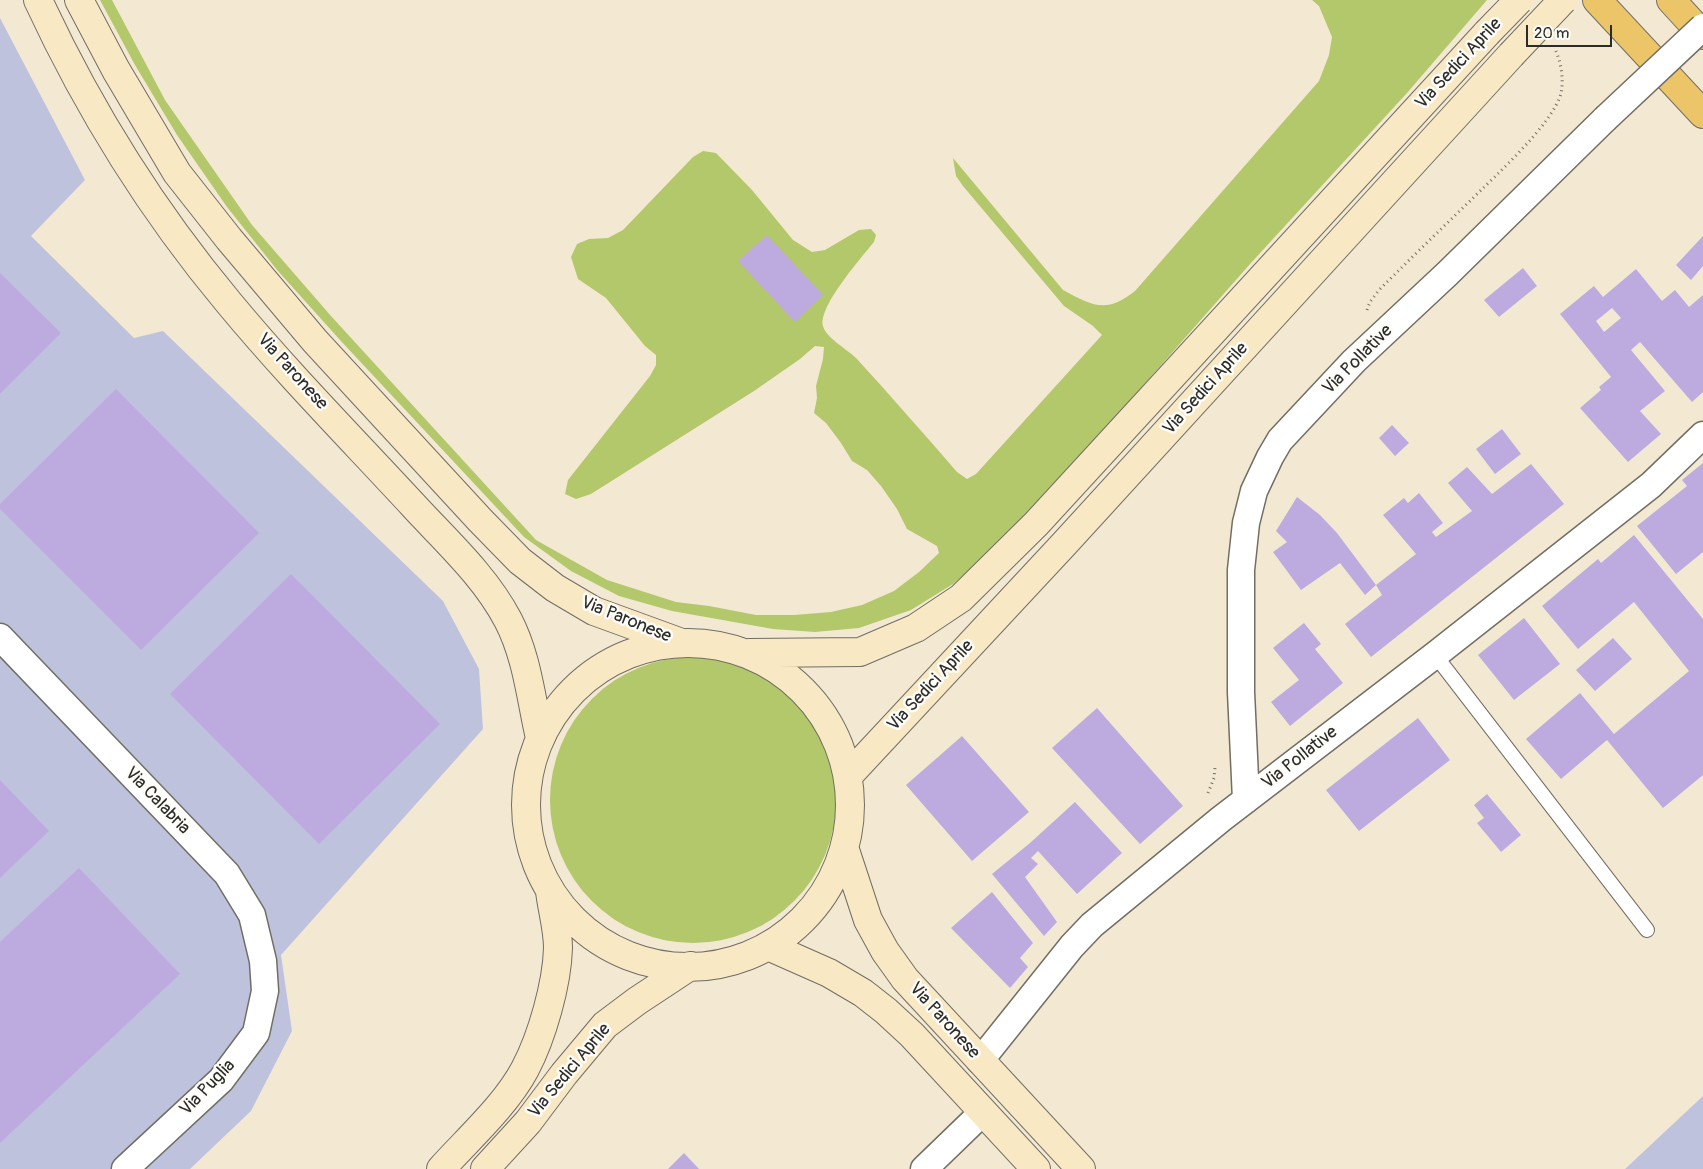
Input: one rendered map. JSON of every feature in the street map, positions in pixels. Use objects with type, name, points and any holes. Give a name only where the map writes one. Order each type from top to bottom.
[{"type":"highway","points":[[1597,0],[1703,114]]},
{"type":"highway","points":[[1670,0],[1703,35]]},
{"type":"main road","name":"Via Paronese","points":[[38,0],[95,110],[133,172],[183,244],[229,303],[490,591],[509,622],[522,654],[540,738]]},
{"type":"main road","name":"Via Paronese","points":[[78,0],[126,87],[177,173],[230,240],[315,341],[480,520],[520,561],[555,588],[594,611],[681,642]]},
{"type":"main road","name":"Via Sedici Aprile","points":[[441,1169],[504,1099],[525,1070],[538,1039],[551,999],[558,947],[549,889],[530,844],[526,814],[527,788],[540,738],[550,718],[570,693],[611,662],[637,650],[681,642],[712,644],[748,653],[860,652],[916,628],[961,598],[1036,524],[1519,0]]},
{"type":"main road","name":"Via Sedici Aprile","points":[[848,776],[1065,543],[1563,0]]},
{"type":"main road","name":"Via Sedici Aprile","points":[[549,889],[569,915],[592,936],[624,954],[654,963],[690,966],[739,959],[768,946],[789,932],[807,916],[821,898],[845,850],[850,824],[848,776],[831,727],[812,700],[782,672],[748,653]]},
{"type":"main road","name":"Via Paronese","points":[[845,850],[868,920],[885,951],[905,979],[1081,1169]]},
{"type":"main road","name":"Via Paronese","points":[[768,946],[829,973],[863,993],[886,1011],[912,1035],[1036,1169]]},
{"type":"main road","name":"Via Sedici Aprile","points":[[485,1169],[528,1122],[564,1074],[605,1025],[690,966]]},
{"type":"street","name":"Via Pollative","points":[[1246,800],[1241,692],[1241,570],[1246,523],[1254,491],[1280,440],[1354,361],[1703,27]]},
{"type":"street","name":"Via Pollative","points":[[980,1060],[1072,946],[1092,926],[1246,800],[1435,655],[1651,485],[1703,435]]},
{"type":"street","name":"Via Calabria","points":[[0,637],[227,874],[252,915],[263,961],[265,991]]},
{"type":"street","name":"Via Puglia","points":[[126,1169],[221,1080],[256,1033],[265,991]]},
{"type":"street","points":[[924,1169],[983,1112]]},
{"type":"street","points":[[136,1169],[150,1146]]},
{"type":"lane","points":[[1435,655],[1647,930]]},
{"type":"path","points":[[1365,317],[1370,302],[1379,290],[1544,125],[1561,94],[1560,58],[1554,46]]},
{"type":"path","points":[[1207,794],[1214,778],[1216,760]]},
{"type":"shaded area","points":[[0,18],[85,180],[31,236],[134,338],[163,331],[443,601],[479,669],[483,729],[281,955],[292,1031],[251,1111],[190,1169],[0,1169]]},
{"type":"shaded area","points":[[1703,1096],[1703,1169],[1625,1169]]},
{"type":"green space","points":[[100,0],[112,0],[165,100],[252,225],[331,316],[536,540],[607,580],[676,602],[756,615],[794,615],[831,612],[862,605],[894,591],[919,572],[939,553],[937,546],[907,529],[897,509],[881,486],[867,470],[852,461],[826,423],[814,413],[817,398],[816,386],[824,347],[815,346],[800,359],[754,391],[591,494],[576,499],[565,494],[568,480],[650,376],[656,365],[656,355],[645,346],[606,298],[578,279],[571,257],[577,244],[589,239],[608,238],[623,230],[693,157],[703,151],[716,153],[752,190],[793,240],[812,252],[825,250],[859,230],[871,229],[876,235],[874,242],[834,295],[823,318],[823,326],[828,335],[856,358],[957,472],[967,479],[976,474],[1102,335],[1093,326],[1064,306],[963,186],[956,176],[953,158],[1063,290],[1083,300],[1099,305],[1116,303],[1135,291],[1319,81],[1329,55],[1332,37],[1319,6],[1312,0],[1487,0],[1407,93],[1250,264],[1126,405],[992,550],[953,584],[911,610],[859,628],[815,632],[773,629],[672,611],[619,596],[571,571],[524,537],[340,340],[278,271],[227,207],[177,135],[135,65]]},
{"type":"green space","points":[[693,657],[721,660],[748,668],[772,681],[794,699],[812,721],[825,745],[833,772],[836,800],[833,828],[825,855],[812,879],[794,901],[772,919],[748,932],[721,940],[693,943],[665,940],[638,932],[614,919],[592,901],[574,879],[561,855],[553,828],[550,800],[553,772],[561,745],[574,721],[592,699],[614,681],[638,668],[665,660]]},
{"type":"building","points":[[767,235],[823,295],[795,322],[738,261]]},
{"type":"building","points":[[1703,236],[1703,266],[1691,280],[1676,265]]},
{"type":"building","points":[[1523,268],[1537,286],[1499,317],[1484,300]]},
{"type":"building","points":[[1636,269],[1662,301],[1675,290],[1689,307],[1703,295],[1703,392],[1692,402],[1640,342],[1631,350],[1665,391],[1640,411],[1661,434],[1628,462],[1580,408],[1601,390],[1599,387],[1611,377],[1560,314],[1594,286],[1603,297]],"holes":[[[1612,308],[1621,318],[1604,332],[1596,321]]]},
{"type":"building","points":[[0,273],[61,333],[0,394]]},
{"type":"building","points":[[116,389],[259,533],[141,650],[0,509],[0,504]]},
{"type":"building","points":[[1392,425],[1409,443],[1395,456],[1379,438]]},
{"type":"building","points":[[1502,429],[1521,454],[1495,474],[1476,449]]},
{"type":"building","points":[[1703,463],[1703,552],[1676,574],[1637,526],[1687,486],[1682,480]]},
{"type":"building","points":[[1531,464],[1564,504],[1371,657],[1345,624],[1382,595],[1376,585],[1416,554],[1383,515],[1404,498],[1408,503],[1419,493],[1443,523],[1432,532],[1436,537],[1472,511],[1448,483],[1467,467],[1492,494]]},
{"type":"building","points":[[1297,497],[1320,515],[1337,533],[1376,585],[1365,595],[1340,563],[1301,590],[1273,552],[1287,542],[1276,531]]},
{"type":"building","points":[[1634,535],[1703,619],[1703,775],[1663,808],[1607,740],[1561,779],[1526,739],[1580,693],[1614,734],[1689,671],[1634,602],[1578,649],[1542,606],[1598,559],[1601,563]]},
{"type":"building","points":[[291,574],[440,724],[319,844],[170,694]]},
{"type":"building","points":[[1524,618],[1560,664],[1514,700],[1478,655]]},
{"type":"building","points":[[1304,623],[1321,644],[1315,649],[1343,683],[1290,726],[1271,702],[1299,680],[1273,648]]},
{"type":"building","points":[[1613,638],[1632,659],[1595,691],[1576,670]]},
{"type":"building","points":[[1097,708],[1183,806],[1140,844],[1052,748]]},
{"type":"building","points":[[1418,718],[1450,760],[1359,831],[1326,790]]},
{"type":"building","points":[[962,736],[1029,812],[972,861],[906,785]]},
{"type":"building","points":[[0,780],[49,831],[0,878]]},
{"type":"building","points":[[1487,794],[1521,835],[1501,852],[1477,823],[1484,818],[1474,805]]},
{"type":"building","points":[[1075,802],[1122,853],[1077,894],[1038,851],[1031,858],[1038,864],[1025,877],[1057,922],[1044,936],[992,874]]},
{"type":"building","points":[[79,868],[180,974],[0,1143],[0,942]]},
{"type":"building","points":[[992,892],[1033,943],[1020,958],[1028,967],[1010,988],[951,928]]},
{"type":"building","points":[[684,1153],[699,1169],[668,1169]]}]
